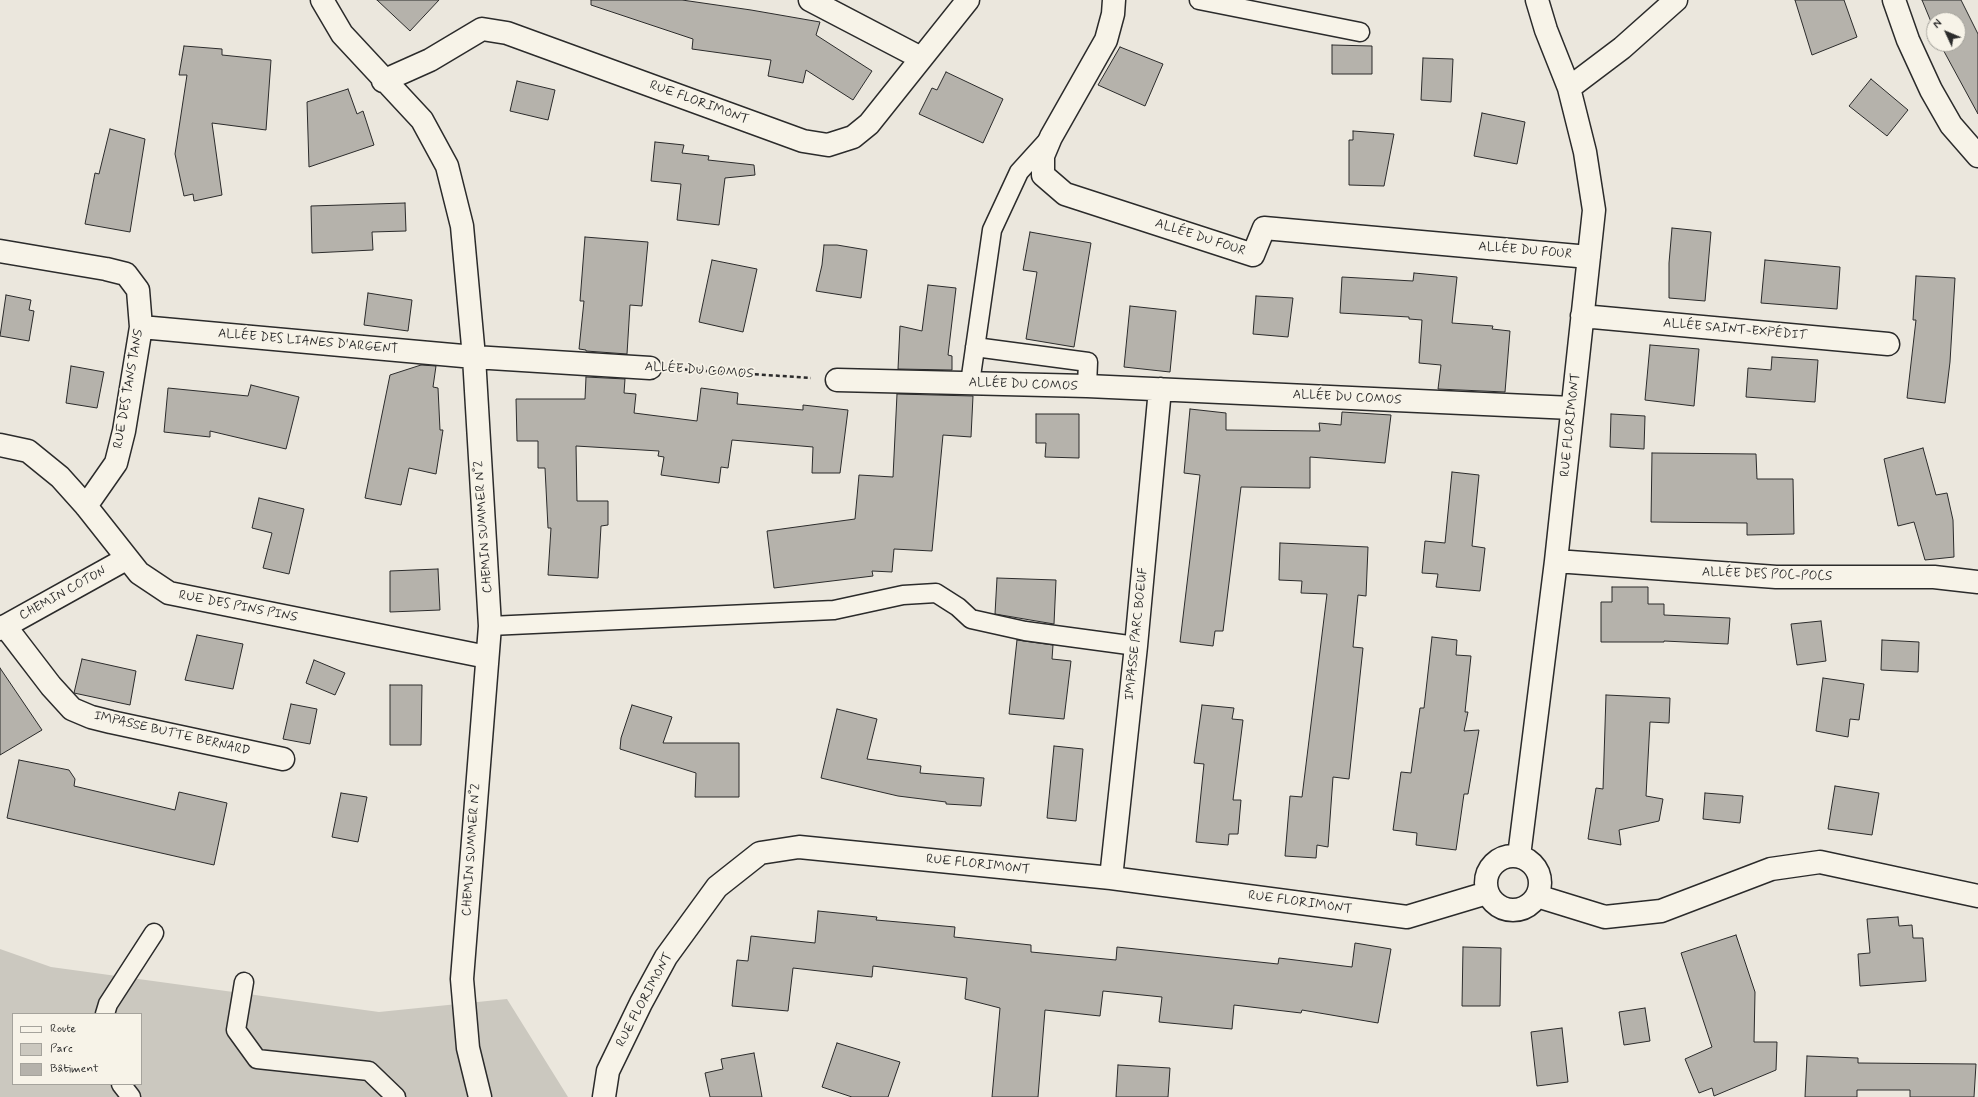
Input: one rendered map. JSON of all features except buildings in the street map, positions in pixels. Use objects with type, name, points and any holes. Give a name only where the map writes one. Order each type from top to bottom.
[{"type":"street","name":"CHEMIN SUMMER N°2","points":[[322,0],[342,34],[383,81],[422,120],[447,166],[462,226],[474,357],[490,626],[486,657],[462,979],[468,1048],[480,1097]]},
{"type":"street","points":[[810,0],[921,58]]},
{"type":"street","name":"RUE FLORIMONT","points":[[383,81],[430,60],[482,29],[507,33],[803,141],[828,145],[853,137],[869,124],[968,0]]},
{"type":"street","name":"ALLÉE DU FOUR","points":[[1114,0],[1113,14],[1106,40],[1051,137],[1043,156],[1043,175],[1065,194],[1253,255],[1264,228],[1589,257]]},
{"type":"street","name":"RUE FLORIMONT","points":[[1519,856],[1556,561],[1594,210],[1585,152],[1569,88],[1546,30],[1537,0]]},
{"type":"street","points":[[1569,88],[1622,48],[1676,0]]},
{"type":"street","points":[[1894,0],[1908,40],[1931,90],[1951,125],[1978,156]]},
{"type":"street","name":"RUE DES TANS TANS","points":[[0,251],[106,269],[126,274],[138,290],[141,327],[124,431],[116,462],[86,506]]},
{"type":"street","name":"ALLÉE SAINT-EXPÉDIT","points":[[1582,316],[1888,344]]},
{"type":"street","name":"ALLÉE DES LIANES D'ARGENT","points":[[141,327],[474,357]]},
{"type":"street","name":"ALLÉE DU COMOS","points":[[474,357],[650,368]]},
{"type":"street","name":"ALLÉE DU COMOS","points":[[838,380],[1087,386],[1572,408]]},
{"type":"street","name":"IMPASSE PARC BOEUF","points":[[1111,878],[1136,646],[1160,389]]},
{"type":"street","name":"RUE DES PINS PINS","points":[[0,445],[28,451],[60,477],[86,506],[126,559],[139,573],[169,593],[486,657]]},
{"type":"street","name":"CHEMIN COTON","points":[[3,628],[126,559]]},
{"type":"street","name":"ALLÉE DES POC-POCS","points":[[1556,561],[1776,578],[1934,577],[1978,582]]},
{"type":"street","name":"IMPASSE BUTTE BERNARD","points":[[3,628],[72,709],[91,717],[111,722],[283,759]]},
{"type":"street","name":"RUE FLORIMONT","points":[[604,1097],[608,1071],[641,1003],[666,957],[717,888],[760,853],[798,847],[1111,878],[1407,917],[1487,893]]},
{"type":"street","points":[[1512,855],[1519,856],[1532,863],[1540,882],[1537,896],[1532,902],[1513,910],[1493,903],[1487,893],[1485,883],[1492,864],[1512,855]]},
{"type":"street","points":[[1537,896],[1605,917],[1661,911],[1771,869],[1820,862],[1978,896]]},
{"type":"lane","points":[[1199,0],[1360,32]]},
{"type":"lane","points":[[970,383],[992,230],[1019,172],[1051,137]]},
{"type":"lane","points":[[974,347],[1088,362],[1087,386]]},
{"type":"lane","points":[[490,626],[834,610],[903,595],[936,593],[958,607],[971,619],[1025,631],[1136,646]]},
{"type":"lane","points":[[105,1013],[108,1004],[154,933]]},
{"type":"lane","points":[[244,982],[236,1030],[257,1059],[369,1071],[396,1097]]},
{"type":"lane","points":[[122,1085],[131,1097]]},
{"type":"path","name":"ALLÉE DU COMOS","points":[[650,368],[838,380]]},
{"type":"green space","points":[[0,949],[51,967],[379,1012],[507,999],[568,1097],[0,1097]]}]
